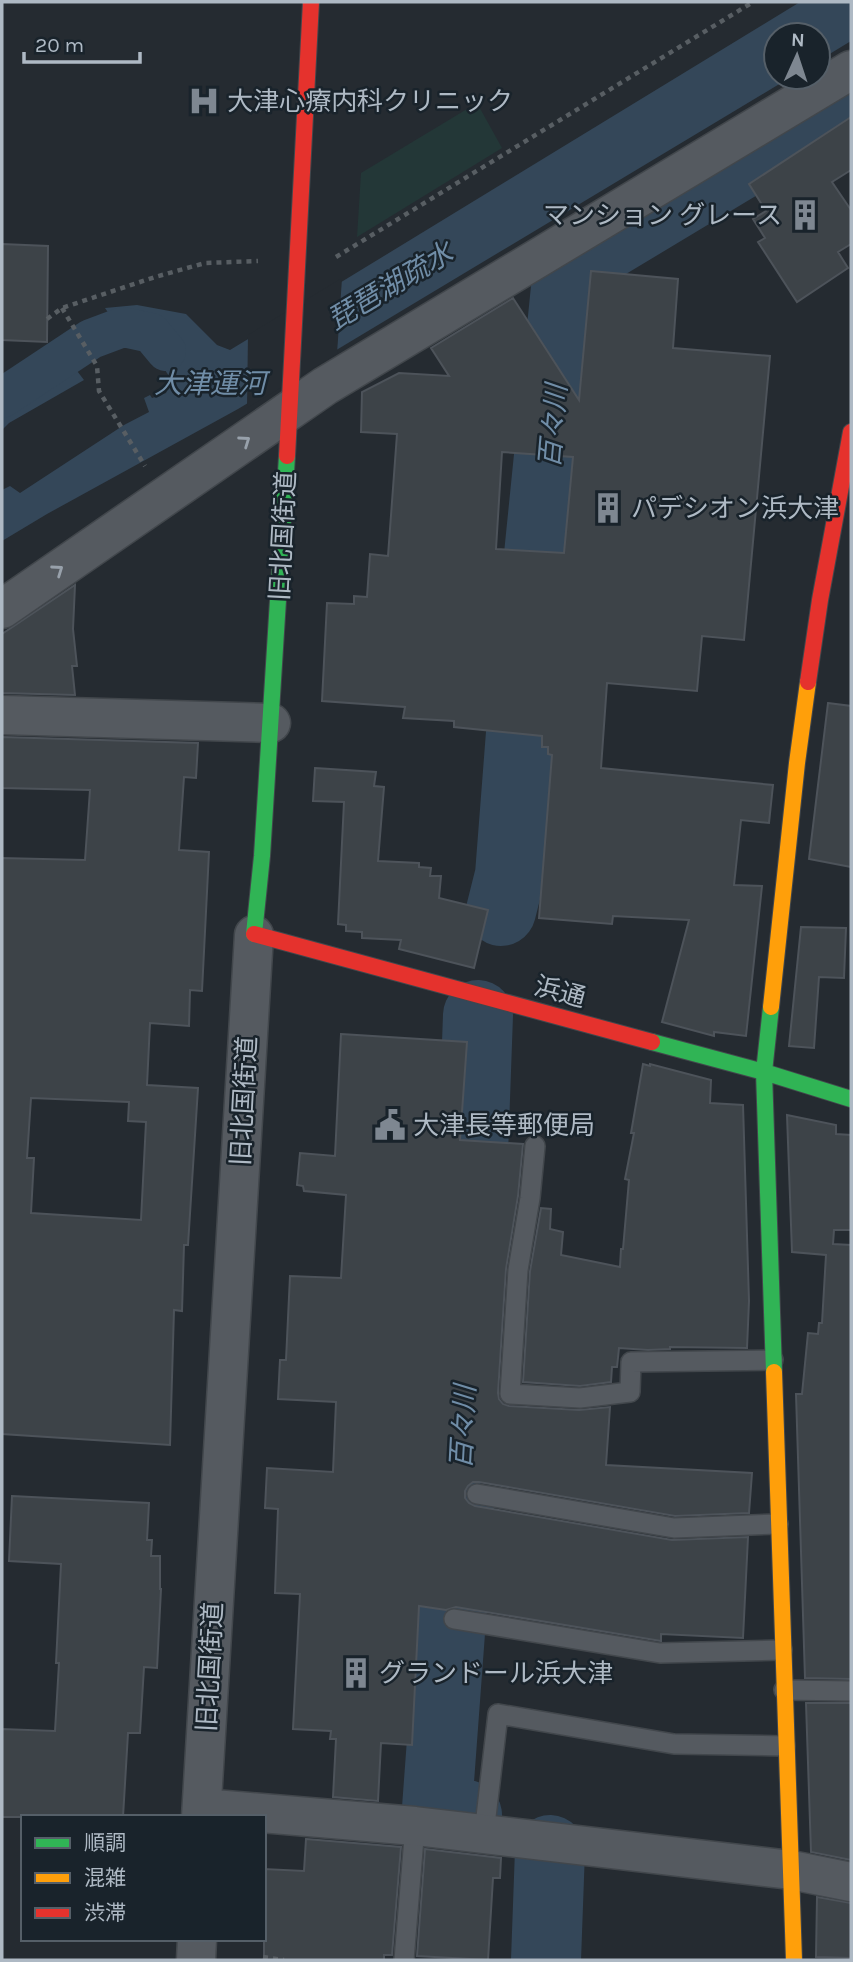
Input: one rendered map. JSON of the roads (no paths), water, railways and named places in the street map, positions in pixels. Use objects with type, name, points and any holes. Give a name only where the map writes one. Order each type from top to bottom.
[{"type":"street","name":"旧北国街道","points":[[202,1812],[254,935],[271,723],[311,2]]},
{"type":"street","points":[[2,609],[290,398],[326,386],[851,70]]},
{"type":"street","points":[[794,1960],[764,1072],[797,763],[820,600],[851,432]]},
{"type":"street","points":[[2,715],[271,723]]},
{"type":"street","name":"浜通","points":[[254,935],[764,1072],[851,1098]]},
{"type":"street","points":[[202,1812],[248,1815]]},
{"type":"street","points":[[266,1816],[415,1826],[791,1870],[851,1882]]},
{"type":"street","points":[[196,1960],[197,1941]]},
{"type":"lane","points":[[535,1146],[530,1198],[518,1270],[510,1394],[580,1398],[630,1392],[631,1362],[773,1360]]},
{"type":"lane","points":[[477,1494],[674,1528],[778,1524]]},
{"type":"lane","points":[[454,1619],[660,1653],[782,1650]]},
{"type":"lane","points":[[784,1690],[851,1691]]},
{"type":"lane","points":[[484,1834],[499,1713],[674,1744],[785,1746]]},
{"type":"lane","points":[[404,1960],[415,1826]]},
{"type":"water","name":"大津運河","points":[[800,2],[851,2],[851,41],[832,53],[832,21],[769,21]]},
{"type":"water","name":"大津運河","points":[[762,25],[762,91],[768,91],[238,409],[2,541],[2,490],[10,486],[20,493],[124,425],[149,412],[144,398],[166,393],[171,379],[159,360],[151,352],[130,345],[105,308],[137,305],[186,314],[217,345],[230,350]]},
{"type":"water","name":"大津運河","points":[[58,346],[84,380],[9,423],[2,430],[2,379]]},
{"type":"waterway","name":"百々川","points":[[501,911],[510,875],[521,733],[568,268],[851,98]]},
{"type":"waterway","points":[[2,398],[91,339],[123,327],[151,333],[166,351]]},
{"type":"waterway","name":"百々川","points":[[470,1238],[478,1015]]},
{"type":"waterway","name":"百々川","points":[[459,1511],[437,1808],[467,1815]]},
{"type":"waterway","name":"百々川","points":[[546,1960],[550,1850]]},
{"type":"place","name":"大津心療内科クリニック","points":[[204,101]]},
{"type":"place","name":"マンション グレース","points":[[805,215]]},
{"type":"place","name":"パデシオン浜大津","points":[[608,508]]},
{"type":"place","name":"大津長等郵便局","points":[[390,1125]]},
{"type":"place","name":"グランドール浜大津","points":[[356,1673]]},
{"type":"water label","name":"琵琶湖疏水","points":[[390,286]]}]
